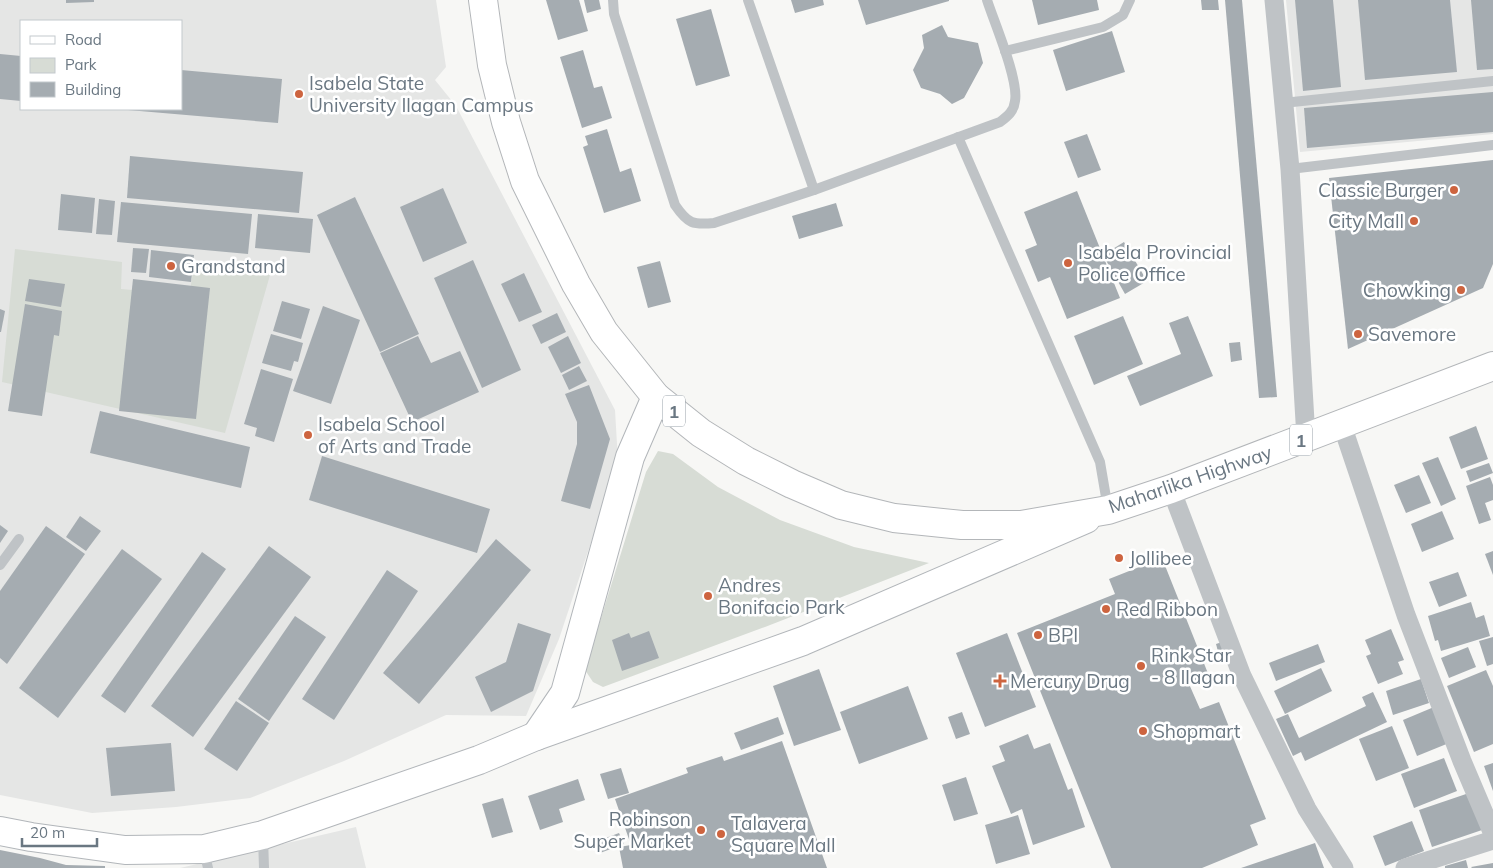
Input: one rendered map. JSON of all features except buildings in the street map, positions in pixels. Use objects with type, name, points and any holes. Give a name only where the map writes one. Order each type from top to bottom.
[{"type":"main road","name":"Maharlika Highway","points":[[483,0],[492,65],[506,122],[525,181],[576,284],[604,332],[656,397],[701,433],[746,461],[792,484],[841,505],[894,518],[962,525],[1021,525],[1108,510],[1171,489],[1493,366]]},
{"type":"main road","points":[[536,736],[565,692],[630,457],[656,397]]},
{"type":"main road","points":[[0,831],[125,850],[206,859],[263,835],[479,760],[536,736],[803,640],[1108,510]]},
{"type":"street","points":[[1274,0],[1290,169],[1306,438]]},
{"type":"street","points":[[1342,425],[1406,615],[1462,761],[1493,834]]},
{"type":"street","points":[[1171,489],[1242,676],[1307,809],[1344,868]]},
{"type":"street","points":[[1405,868],[1493,840]]},
{"type":"lane","points":[[613,0],[614,14],[675,206],[684,219],[697,224],[714,223],[814,190],[1000,122],[1010,115],[1015,102],[1016,90],[1005,51],[986,0]]},
{"type":"lane","points":[[748,0],[814,190]]},
{"type":"lane","points":[[1005,51],[1103,28],[1123,15],[1130,0]]},
{"type":"lane","points":[[1283,103],[1493,81]]},
{"type":"lane","points":[[958,137],[1100,462],[1108,510]]},
{"type":"lane","points":[[1290,169],[1493,145]]},
{"type":"lane","points":[[0,565],[19,539]]},
{"type":"lane","points":[[263,835],[264,868]]},
{"type":"shaded area","name":"Isabela School of Arts and Trade","points":[[0,0],[436,0],[446,67],[435,80],[456,106],[615,410],[618,461],[559,639],[526,716],[446,715],[344,761],[250,798],[176,807],[92,813],[0,795]]},
{"type":"shaded area","points":[[1286,0],[1493,0],[1493,134],[1300,152]]},
{"type":"shaded area","points":[[356,827],[366,868],[180,868]]},
{"type":"green space","points":[[15,249],[122,262],[121,289],[189,295],[193,273],[270,275],[225,433],[2,382]]},
{"type":"green space","points":[[658,451],[673,454],[718,487],[780,520],[854,547],[929,563],[765,627],[603,687],[593,682],[585,670],[646,472]]},
{"type":"place","name":"Isabela State University Ilagan Campus","points":[[299,94]]},
{"type":"place","name":"Classic Burger","points":[[1454,190]]},
{"type":"place","name":"City Mall","points":[[1414,221]]},
{"type":"place","name":"Isabela Provincial Police Office","points":[[1068,263]]},
{"type":"place","name":"Grandstand","points":[[171,266]]},
{"type":"place","name":"Chowking","points":[[1461,290]]},
{"type":"place","name":"Savemore","points":[[1358,334]]},
{"type":"place","name":"Isabela School of Arts and Trade","points":[[308,435]]},
{"type":"place","name":"Jollibee","points":[[1119,558]]},
{"type":"place","name":"Andres Bonifacio Park","points":[[708,596]]},
{"type":"place","name":"Red Ribbon","points":[[1106,609]]},
{"type":"place","name":"BPI","points":[[1038,635]]},
{"type":"place","name":"Rink Star - 8 Ilagan","points":[[1141,666]]},
{"type":"place","name":"Mercury Drug","points":[[1000,681]]},
{"type":"place","name":"Shopmart","points":[[1143,731]]},
{"type":"place","name":"Robinson Super Market","points":[[701,830]]},
{"type":"place","name":"Talavera Square Mall","points":[[721,834]]}]
